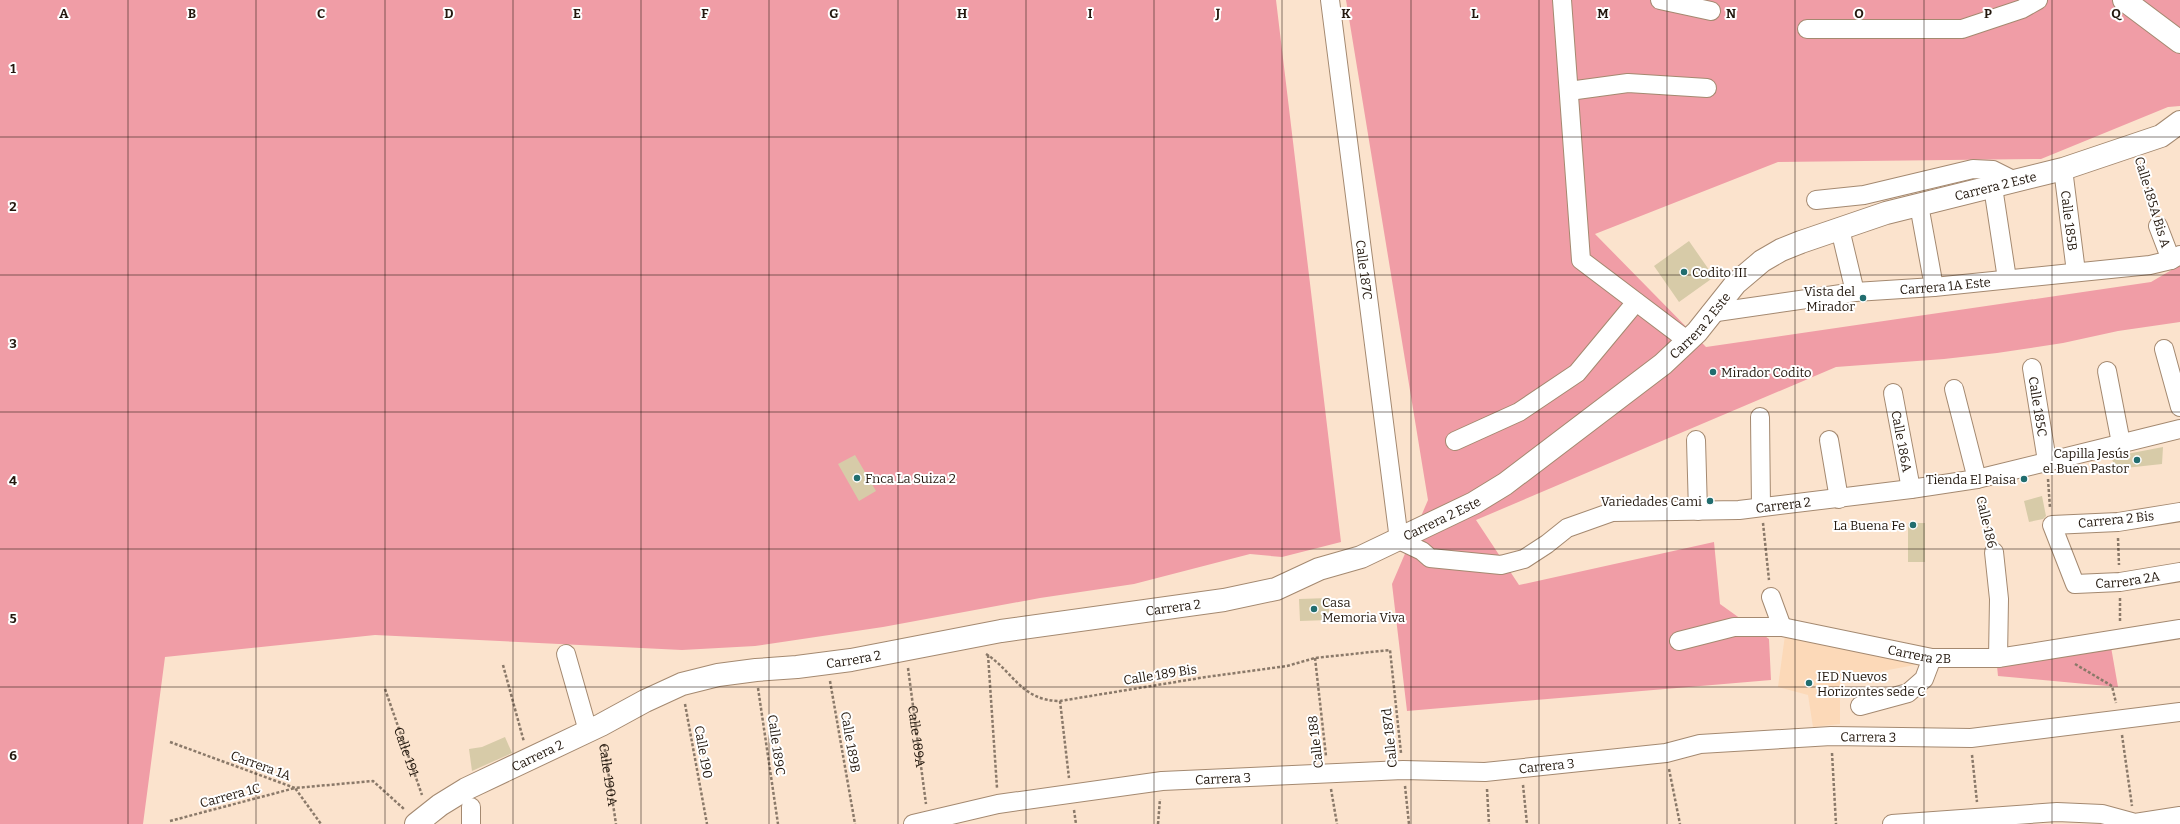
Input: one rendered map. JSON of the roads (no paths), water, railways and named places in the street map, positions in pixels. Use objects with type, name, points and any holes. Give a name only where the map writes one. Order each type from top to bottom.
[{"type":"main road","points":[[2124,0],[2180,42]]},
{"type":"main road","name":"Carrera 2 Este","points":[[1319,569],[1361,557],[1399,540],[1474,503],[1505,484],[1663,364],[1688,341],[1736,283],[1762,261],[1801,242],[1840,229],[1919,205],[2063,169],[2161,136],[2180,122]]},
{"type":"main road","name":"Carrera 2","points":[[421,820],[440,805],[466,790],[682,684],[718,675],[827,663],[1001,631],[1224,600],[1276,590],[1319,569]]},
{"type":"street","name":"Calle 187C","points":[[1330,0],[1399,540]]},
{"type":"street","points":[[1562,0],[1581,260],[1688,341]]},
{"type":"street","points":[[1660,0],[1711,11]]},
{"type":"street","points":[[1807,29],[1962,29],[2022,9],[2038,0]]},
{"type":"street","points":[[1569,91],[1628,83],[1707,88]]},
{"type":"street","points":[[1816,200],[1864,195],[1973,169],[1993,170],[2015,181]]},
{"type":"street","name":"Calle 185B","points":[[2063,169],[2076,272]]},
{"type":"street","points":[[1993,187],[2007,279]]},
{"type":"street","points":[[1919,205],[1934,287]]},
{"type":"street","name":"Calle 185A Bis A","points":[[2158,226],[2176,258]]},
{"type":"street","points":[[1840,229],[1855,292]]},
{"type":"street","name":"Carrera 1A Este","points":[[1710,313],[1855,292],[1934,287],[2150,265],[2176,258]]},
{"type":"street","points":[[1455,441],[1519,412],[1577,373],[1636,302]]},
{"type":"street","points":[[2164,349],[2180,407]]},
{"type":"street","name":"Calle 185C","points":[[2032,368],[2047,461]]},
{"type":"street","points":[[2107,371],[2121,443]]},
{"type":"street","name":"Calle 186","points":[[1954,389],[1977,479]]},
{"type":"street","name":"Calle 186A","points":[[1893,393],[1911,489]]},
{"type":"street","points":[[1760,417],[1761,507]]},
{"type":"street","name":"Carrera 2","points":[[1399,540],[1422,551],[1430,558],[1501,565],[1524,559],[1547,544],[1567,528],[1612,512],[1739,510],[1839,499],[1911,489],[1977,479],[2180,429]]},
{"type":"street","points":[[1696,440],[1698,511]]},
{"type":"street","points":[[1829,440],[1839,499]]},
{"type":"street","name":"Carrera 2 Bis","points":[[2075,584],[2052,525],[2118,522],[2180,512]]},
{"type":"street","name":"Calle 186","points":[[1994,552],[1999,599],[1998,658]]},
{"type":"street","name":"Carrera 2A","points":[[2075,584],[2120,582],[2180,572]]},
{"type":"street","points":[[1771,597],[1782,626]]},
{"type":"street","name":"Carrera 2B","points":[[1679,641],[1734,627],[1782,626],[1932,658],[1998,658],[2180,629]]},
{"type":"street","name":"Calle 190A","points":[[566,654],[594,728]]},
{"type":"street","points":[[1860,706],[1908,693],[1924,678],[1932,658]]},
{"type":"street","name":"Carrera 3","points":[[923,823],[998,804],[1162,781],[1403,770],[1485,772],[1521,767],[1666,753],[1700,744],[1831,736],[1971,738],[2180,712]]},
{"type":"street","points":[[1892,824],[2057,812],[2102,814],[2135,823],[2180,816]]},
{"type":"place","name":"Codito III","points":[[1684,272]]},
{"type":"place","name":"Vista del Mirador","points":[[1863,298]]},
{"type":"place","name":"Mirador Codito","points":[[1713,372]]},
{"type":"place","name":"Capilla Jesús el Buen Pastor","points":[[2137,460]]},
{"type":"place","name":"Fnca La Suiza 2","points":[[857,478]]},
{"type":"place","name":"Tienda El Paisa","points":[[2024,479]]},
{"type":"place","name":"Variedades Cami","points":[[1710,501]]},
{"type":"place","name":"La Buena Fe","points":[[1913,525]]},
{"type":"place","name":"Casa Memoria Viva","points":[[1314,609]]},
{"type":"place","name":"IED Nuevos Horizontes sede C","points":[[1809,683]]}]
